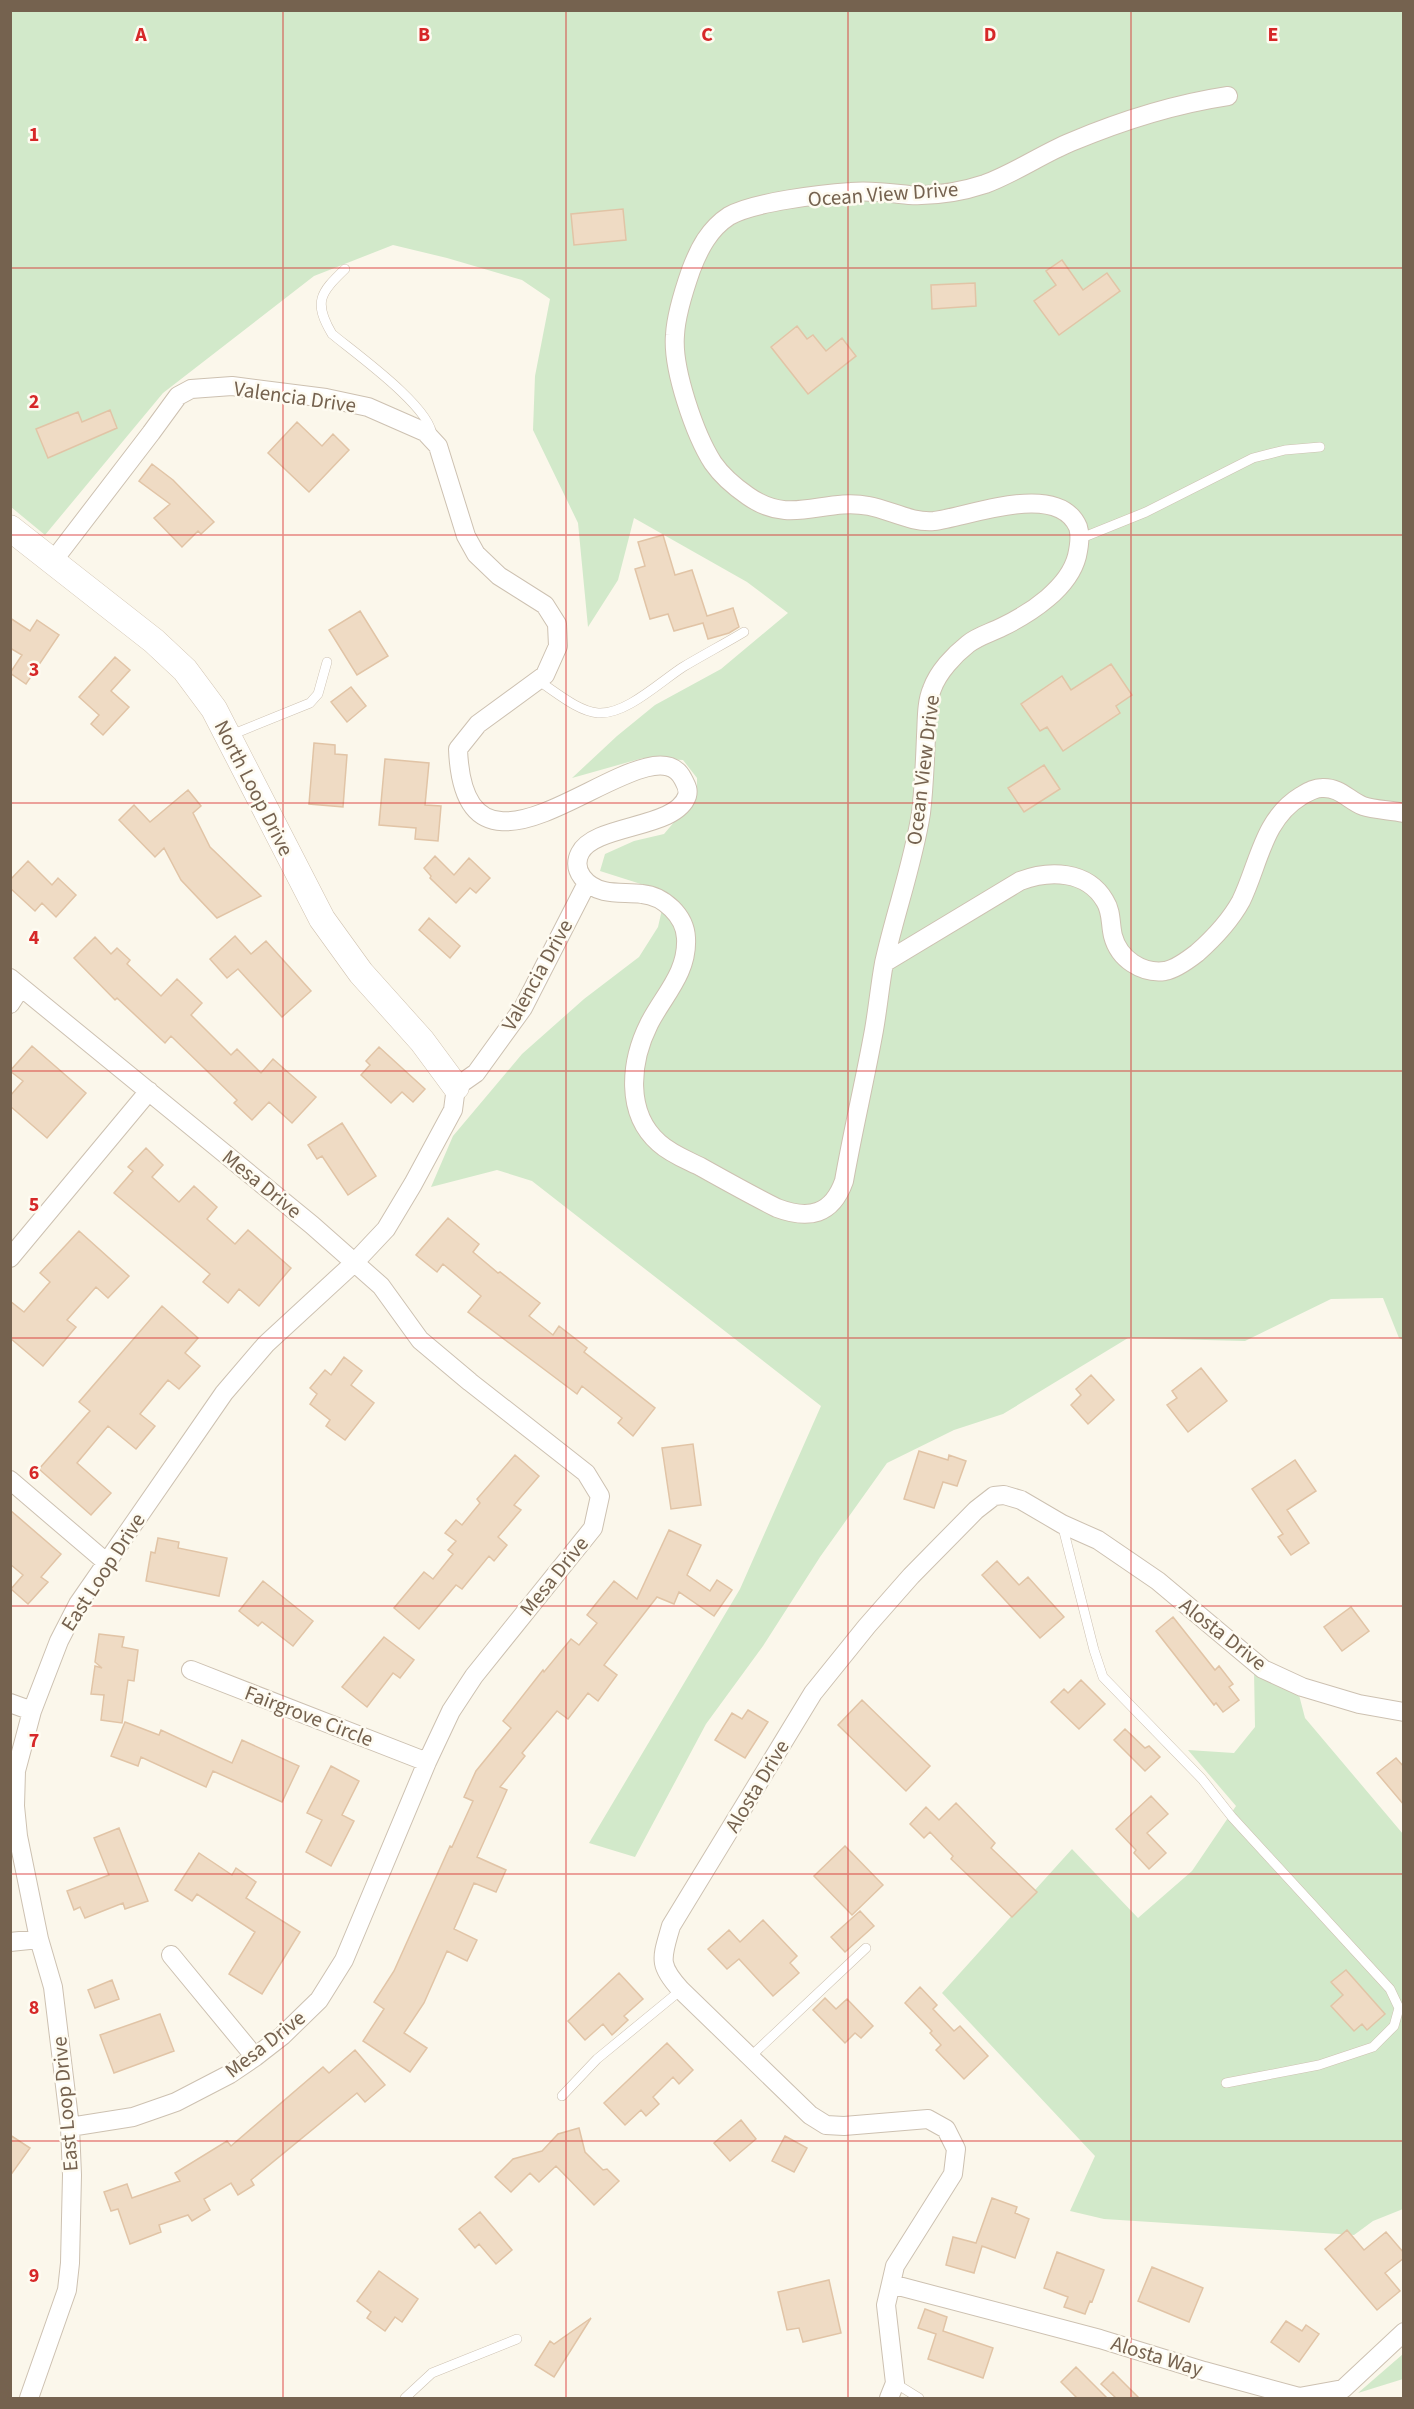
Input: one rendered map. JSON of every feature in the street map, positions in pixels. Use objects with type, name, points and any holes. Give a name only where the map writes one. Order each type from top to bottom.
[{"type":"street","name":"Ocean View Drive","points":[[587,883],[601,890],[644,894],[661,900],[674,911],[685,930],[685,955],[680,972],[649,1024],[635,1063],[635,1102],[648,1131],[667,1149],[777,1208],[793,1214],[807,1215],[825,1208],[840,1193],[844,1181],[875,1028],[884,963],[914,849],[921,812],[928,709],[932,689],[942,672],[966,646],[1024,614],[1064,581],[1074,565],[1079,539],[1078,528],[1060,509],[1037,503],[998,508],[937,521],[922,521],[868,506],[848,504],[804,512],[770,508],[754,501],[714,464],[697,432],[675,353],[677,322],[687,281],[706,237],[731,215],[747,208],[847,192],[915,195],[961,190],[1005,175],[1069,142],[1132,120],[1206,99],[1228,96]]},
{"type":"street","name":"Valencia Drive","points":[[53,561],[178,396],[191,389],[232,386],[326,398],[368,407],[425,432],[431,439]]},
{"type":"street","points":[[431,439],[438,446],[466,536],[477,554],[499,576],[545,605],[557,624],[558,646],[545,675],[478,724],[458,749],[459,772],[467,799],[480,815],[496,821],[511,822],[542,813],[611,780],[648,767],[675,769],[681,774],[688,788],[685,801],[677,810],[596,839],[586,846],[577,863],[579,873],[587,883]]},
{"type":"street","name":"North Loop Drive","points":[[10,528],[154,641],[185,670],[214,709],[229,736],[322,919],[361,973],[423,1041],[456,1087]]},
{"type":"street","points":[[884,963],[1020,881],[1038,874],[1058,873],[1086,883],[1099,893],[1106,902],[1111,917],[1113,936],[1127,960],[1146,969],[1166,970],[1192,956],[1229,920],[1241,900],[1272,825],[1282,811],[1295,800],[1320,788],[1331,788],[1363,806],[1404,813]]},
{"type":"street","name":"Valencia Drive","points":[[456,1087],[476,1073],[523,1008],[587,883]]},
{"type":"street","points":[[10,1004],[16,982]]},
{"type":"street","name":"Mesa Drive","points":[[16,982],[312,1225],[381,1286],[420,1340],[586,1473],[600,1496],[593,1528],[474,1676],[451,1711],[427,1762],[344,1960],[320,2000],[282,2036],[255,2057],[230,2074],[176,2102],[133,2117],[70,2127]]},
{"type":"street","name":"East Loop Drive","points":[[29,2398],[67,2290],[72,2185],[70,2127],[53,1987],[39,1939],[18,1836],[15,1806],[16,1771],[32,1711],[59,1641],[78,1604],[106,1562],[224,1393],[266,1344],[354,1263],[386,1228],[453,1110],[456,1087]]},
{"type":"street","points":[[10,1258],[148,1091]]},
{"type":"street","points":[[10,1480],[106,1562]]},
{"type":"street","name":"Alosta Drive","points":[[892,2391],[886,2305],[895,2266],[953,2174],[957,2149],[946,2129],[928,2119],[860,2125],[826,2125],[810,2115],[681,1990],[668,1976],[662,1960],[671,1926],[813,1693],[911,1576],[976,1510],[994,1496],[1004,1494],[1022,1500],[1062,1524],[1098,1540],[1158,1581],[1263,1669],[1302,1687],[1359,1704],[1404,1712]]},
{"type":"street","name":"Fairgrove Circle","points":[[191,1670],[427,1762]]},
{"type":"street","points":[[10,1703],[32,1711]]},
{"type":"street","points":[[10,1942],[39,1939]]},
{"type":"street","points":[[171,1955],[255,2057]]},
{"type":"street","name":"Alosta Way","points":[[891,2284],[1100,2338],[1204,2371],[1299,2397],[1343,2389],[1404,2332]]},
{"type":"lane","points":[[345,269],[323,292],[320,305],[323,320],[332,334],[421,410],[429,422],[431,439]]},
{"type":"lane","points":[[1079,539],[1146,512],[1253,458],[1285,450],[1320,447]]},
{"type":"lane","points":[[537,680],[574,704],[597,713],[613,711],[635,700],[744,632]]},
{"type":"lane","points":[[229,736],[310,703],[318,694],[327,662]]},
{"type":"lane","points":[[1062,1524],[1103,1677],[1202,1779],[1232,1817],[1390,1989],[1400,2008],[1394,2026],[1373,2047],[1319,2065],[1226,2083]]},
{"type":"lane","points":[[750,2057],[866,1948]]},
{"type":"lane","points":[[562,2096],[597,2059],[681,1990]]},
{"type":"lane","points":[[405,2398],[432,2373],[517,2339]]},
{"type":"lane","points":[[892,2391],[919,2398]]},
{"type":"green space","points":[[10,11],[1403,11],[1403,1340],[1399,1338],[1383,1298],[1331,1299],[1245,1341],[1128,1338],[1003,1414],[954,1430],[887,1463],[820,1557],[763,1646],[706,1724],[635,1857],[589,1843],[740,1589],[821,1406],[532,1181],[497,1170],[431,1187],[453,1136],[522,1054],[584,999],[639,957],[658,927],[666,892],[600,871],[605,854],[634,841],[664,834],[697,795],[697,778],[683,760],[643,758],[572,778],[617,736],[655,705],[721,669],[788,613],[747,582],[634,518],[618,580],[588,627],[578,523],[533,430],[535,376],[550,299],[522,280],[393,245],[314,276],[163,393],[45,535],[11,507]]},
{"type":"green space","points":[[1254,1670],[1299,1695],[1305,1718],[1403,1834],[1403,2209],[1373,2221],[1354,2235],[1104,2219],[1070,2211],[1095,2156],[942,1993],[1072,1849],[1138,1918],[1192,1871],[1236,1806],[1188,1750],[1234,1753],[1255,1727]]},
{"type":"green space","points":[[1403,2354],[1403,2379],[1358,2393]]},
{"type":"building","points":[[623,209],[626,240],[574,245],[571,214]]},
{"type":"building","points":[[1062,260],[1083,290],[1107,273],[1120,291],[1059,335],[1034,301],[1056,285],[1046,271]]},
{"type":"building","points":[[975,283],[976,306],[932,309],[931,285]]},
{"type":"building","points":[[797,326],[807,339],[813,335],[826,351],[842,338],[856,356],[808,394],[771,347]]},
{"type":"building","points":[[110,410],[117,428],[48,458],[36,429],[78,412],[82,422]]},
{"type":"building","points":[[297,422],[322,446],[333,434],[349,450],[309,492],[268,453]]},
{"type":"building","points":[[152,464],[173,480],[214,522],[201,534],[198,531],[182,547],[154,518],[170,504],[139,481]]},
{"type":"building","points":[[663,535],[675,575],[692,570],[707,616],[733,608],[739,627],[729,633],[708,639],[703,623],[674,631],[668,614],[650,619],[635,569],[645,566],[638,542]]},
{"type":"building","points":[[360,611],[388,656],[357,675],[329,630]]},
{"type":"building","points":[[10,618],[30,631],[37,620],[59,635],[26,684],[10,673],[22,655],[10,648]]},
{"type":"building","points":[[115,657],[130,670],[111,691],[129,707],[103,735],[91,724],[99,715],[79,697]]},
{"type":"building","points":[[1111,664],[1132,695],[1116,706],[1120,713],[1063,751],[1047,727],[1040,731],[1021,704],[1062,676],[1071,690]]},
{"type":"building","points":[[351,687],[366,706],[347,722],[331,702]]},
{"type":"building","points":[[314,743],[335,745],[335,754],[347,755],[343,807],[309,804]]},
{"type":"building","points":[[385,759],[429,763],[425,805],[441,806],[438,841],[415,839],[416,828],[379,825]]},
{"type":"building","points":[[1044,765],[1060,789],[1024,812],[1008,788]]},
{"type":"building","points":[[188,790],[201,806],[193,813],[210,847],[261,896],[217,918],[181,880],[164,848],[155,857],[119,820],[134,805],[150,822]]},
{"type":"building","points":[[435,856],[454,875],[469,858],[490,878],[476,893],[470,888],[456,903],[430,878],[431,876],[424,868]]},
{"type":"building","points":[[28,861],[52,885],[58,878],[76,895],[56,917],[42,903],[35,911],[10,888],[10,880]]},
{"type":"building","points":[[429,918],[460,946],[450,958],[419,930]]},
{"type":"building","points":[[235,936],[251,954],[266,941],[311,991],[282,1017],[238,969],[227,978],[210,959]]},
{"type":"building","points":[[95,937],[111,954],[117,948],[130,960],[127,964],[161,996],[177,979],[202,1003],[191,1015],[231,1055],[237,1049],[261,1073],[273,1059],[316,1097],[292,1123],[269,1102],[252,1120],[234,1103],[237,1100],[171,1036],[165,1043],[117,998],[115,1000],[74,958]]},
{"type":"building","points":[[32,1046],[86,1093],[47,1138],[10,1106],[10,1096],[23,1081],[10,1071]]},
{"type":"building","points":[[379,1047],[425,1089],[413,1102],[402,1092],[391,1103],[361,1075],[370,1065],[366,1061]]},
{"type":"building","points":[[342,1123],[376,1176],[348,1195],[322,1156],[317,1159],[308,1145]]},
{"type":"building","points":[[146,1148],[163,1165],[152,1177],[179,1202],[194,1186],[217,1207],[207,1219],[235,1244],[248,1230],[291,1268],[259,1306],[239,1289],[228,1303],[203,1282],[210,1274],[114,1193],[133,1171],[128,1167]]},
{"type":"building","points":[[448,1218],[479,1244],[473,1252],[540,1303],[529,1316],[553,1335],[559,1326],[587,1348],[584,1352],[655,1408],[633,1436],[618,1423],[622,1418],[582,1386],[577,1394],[468,1312],[481,1296],[443,1264],[437,1272],[416,1255]]},
{"type":"building","points":[[79,1231],[129,1276],[108,1298],[96,1287],[67,1320],[76,1327],[43,1366],[10,1338],[10,1301],[24,1312],[50,1282],[40,1273]]},
{"type":"building","points":[[162,1306],[198,1338],[185,1353],[200,1366],[179,1389],[168,1380],[140,1414],[155,1426],[136,1449],[108,1426],[77,1463],[111,1493],[91,1515],[39,1469],[90,1411],[79,1402]]},
{"type":"building","points":[[344,1357],[362,1371],[351,1385],[374,1403],[345,1440],[326,1426],[330,1420],[310,1404],[317,1394],[310,1388],[325,1370],[331,1375]]},
{"type":"building","points":[[1201,1368],[1227,1401],[1188,1432],[1167,1405],[1177,1398],[1172,1391]]},
{"type":"building","points":[[1091,1375],[1114,1400],[1088,1424],[1071,1405],[1081,1395],[1076,1389]]},
{"type":"building","points":[[693,1444],[701,1505],[671,1509],[662,1448]]},
{"type":"building","points":[[919,1451],[948,1460],[949,1455],[966,1461],[957,1486],[943,1482],[934,1508],[904,1499]]},
{"type":"building","points":[[515,1455],[539,1476],[514,1505],[521,1510],[498,1537],[507,1545],[494,1561],[489,1556],[462,1589],[456,1585],[419,1629],[394,1608],[424,1572],[433,1579],[453,1554],[448,1550],[456,1541],[445,1533],[456,1520],[462,1525],[480,1503],[477,1499]]},
{"type":"building","points":[[1295,1460],[1316,1491],[1287,1510],[1309,1543],[1291,1555],[1278,1537],[1283,1534],[1252,1489]]},
{"type":"building","points":[[10,1510],[61,1554],[41,1577],[48,1582],[28,1604],[11,1589],[23,1575],[10,1564]]},
{"type":"building","points":[[669,1530],[701,1545],[687,1575],[710,1591],[717,1580],[732,1590],[714,1616],[679,1592],[674,1604],[657,1597],[604,1665],[617,1675],[598,1701],[588,1693],[568,1719],[557,1711],[522,1753],[525,1756],[500,1787],[507,1790],[477,1857],[506,1870],[496,1892],[474,1883],[454,1929],[477,1940],[467,1961],[447,1951],[424,2003],[404,2033],[427,2048],[410,2072],[363,2041],[384,2009],[374,2002],[394,1971],[450,1846],[452,1847],[473,1801],[464,1797],[476,1771],[511,1728],[503,1721],[543,1670],[544,1672],[571,1639],[579,1645],[597,1623],[587,1615],[614,1581],[637,1599]]},
{"type":"building","points":[[158,1538],[179,1542],[178,1548],[227,1558],[219,1596],[146,1581],[151,1552],[155,1553]]},
{"type":"building","points":[[997,1561],[1019,1585],[1028,1577],[1064,1617],[1040,1638],[982,1575]]},
{"type":"building","points":[[263,1581],[313,1621],[293,1646],[262,1622],[258,1626],[239,1611]]},
{"type":"building","points":[[1351,1607],[1369,1631],[1342,1651],[1324,1627]]},
{"type":"building","points":[[1173,1617],[1215,1670],[1219,1666],[1233,1684],[1229,1687],[1239,1700],[1223,1712],[1216,1703],[1214,1705],[1156,1631]]},
{"type":"building","points":[[99,1634],[124,1637],[122,1647],[138,1650],[134,1681],[128,1680],[122,1723],[101,1720],[104,1695],[91,1694],[95,1666],[102,1668],[95,1662]]},
{"type":"building","points":[[384,1637],[414,1660],[400,1678],[393,1673],[367,1707],[342,1687]]},
{"type":"building","points":[[1081,1680],[1105,1704],[1079,1729],[1051,1702],[1064,1689],[1068,1693]]},
{"type":"building","points":[[862,1700],[930,1766],[906,1791],[838,1725]]},
{"type":"building","points":[[748,1710],[768,1722],[745,1758],[715,1740],[732,1713],[742,1719]]},
{"type":"building","points":[[125,1722],[159,1735],[161,1730],[232,1763],[242,1740],[299,1766],[282,1802],[213,1771],[206,1787],[141,1757],[138,1766],[111,1756]]},
{"type":"building","points":[[1125,1729],[1145,1748],[1149,1746],[1160,1757],[1145,1771],[1114,1740]]},
{"type":"building","points":[[1396,1758],[1404,1767],[1404,1805],[1377,1773]]},
{"type":"building","points":[[331,1766],[359,1781],[342,1815],[354,1821],[331,1866],[306,1852],[322,1820],[307,1813]]},
{"type":"building","points":[[1151,1796],[1168,1814],[1147,1833],[1166,1853],[1149,1869],[1134,1853],[1136,1850],[1116,1829]]},
{"type":"building","points":[[956,1803],[995,1843],[991,1848],[1037,1892],[1012,1917],[951,1859],[953,1856],[930,1832],[924,1838],[910,1824],[926,1807],[939,1820]]},
{"type":"building","points":[[119,1828],[148,1901],[125,1909],[123,1903],[85,1918],[80,1907],[74,1910],[67,1891],[109,1875],[94,1838]]},
{"type":"building","points":[[845,1846],[883,1885],[852,1915],[814,1876]]},
{"type":"building","points":[[199,1853],[232,1875],[236,1868],[256,1882],[246,1898],[300,1932],[262,1994],[229,1974],[255,1932],[197,1894],[192,1901],[175,1890]]},
{"type":"building","points":[[860,1911],[874,1926],[845,1952],[831,1937]]},
{"type":"building","points":[[763,1920],[797,1956],[790,1963],[799,1973],[773,1996],[739,1959],[727,1969],[708,1949],[729,1930],[740,1942]]},
{"type":"building","points":[[1346,1970],[1385,2014],[1367,2030],[1362,2024],[1354,2031],[1331,2006],[1343,1995],[1331,1982]]},
{"type":"building","points":[[619,1973],[643,1999],[624,2016],[628,2020],[612,2035],[603,2024],[585,2040],[568,2021]]},
{"type":"building","points":[[112,1980],[119,1999],[95,2008],[88,1990]]},
{"type":"building","points":[[920,1987],[937,2005],[933,2009],[954,2031],[960,2026],[988,2056],[964,2079],[936,2050],[941,2045],[930,2033],[932,2031],[905,2003]]},
{"type":"building","points":[[825,1998],[836,2009],[847,1999],[873,2026],[861,2038],[855,2033],[845,2043],[813,2010]]},
{"type":"building","points":[[160,2014],[174,2051],[114,2073],[100,2035]]},
{"type":"building","points":[[667,2043],[693,2070],[679,2084],[673,2077],[653,2097],[659,2104],[646,2116],[641,2110],[625,2125],[604,2103]]},
{"type":"building","points":[[355,2050],[385,2085],[365,2102],[357,2093],[251,2180],[254,2185],[238,2195],[231,2183],[204,2199],[210,2210],[192,2221],[188,2215],[159,2225],[161,2232],[130,2244],[118,2209],[111,2211],[104,2192],[127,2184],[132,2198],[180,2181],[175,2173],[227,2141],[231,2146],[323,2067],[329,2073]]},
{"type":"building","points":[[741,2120],[756,2139],[730,2161],[714,2143]]},
{"type":"building","points":[[579,2128],[585,2152],[603,2170],[607,2169],[619,2181],[594,2205],[556,2166],[539,2182],[530,2173],[511,2192],[495,2177],[513,2159],[542,2151],[558,2134]]},
{"type":"building","points":[[10,2135],[30,2148],[10,2176]]},
{"type":"building","points":[[785,2136],[807,2148],[794,2172],[772,2161]]},
{"type":"building","points":[[992,2198],[1017,2207],[1015,2213],[1029,2219],[1015,2258],[982,2246],[974,2273],[946,2265],[953,2237],[976,2243]]},
{"type":"building","points":[[480,2212],[512,2250],[496,2264],[479,2244],[475,2248],[459,2229]]},
{"type":"building","points":[[1347,2230],[1364,2250],[1386,2232],[1404,2253],[1404,2258],[1385,2273],[1400,2291],[1377,2310],[1325,2249]]},
{"type":"building","points":[[1057,2252],[1104,2270],[1085,2314],[1064,2307],[1068,2297],[1044,2288]]},
{"type":"building","points":[[1152,2267],[1203,2288],[1189,2322],[1138,2301]]},
{"type":"building","points":[[379,2271],[418,2299],[402,2322],[395,2317],[385,2331],[367,2318],[371,2312],[357,2301]]},
{"type":"building","points":[[829,2280],[841,2333],[803,2342],[799,2328],[787,2330],[778,2292]]},
{"type":"building","points":[[925,2309],[947,2317],[943,2331],[993,2348],[983,2378],[928,2359],[936,2334],[918,2328]]},
{"type":"building","points":[[591,2318],[554,2377],[535,2365],[550,2341],[554,2344]]},
{"type":"building","points":[[1286,2321],[1302,2331],[1306,2325],[1319,2334],[1299,2362],[1271,2342]]},
{"type":"building","points":[[1076,2367],[1107,2398],[1077,2398],[1061,2382]]},
{"type":"building","points":[[1113,2372],[1139,2398],[1116,2398],[1101,2384]]}]
